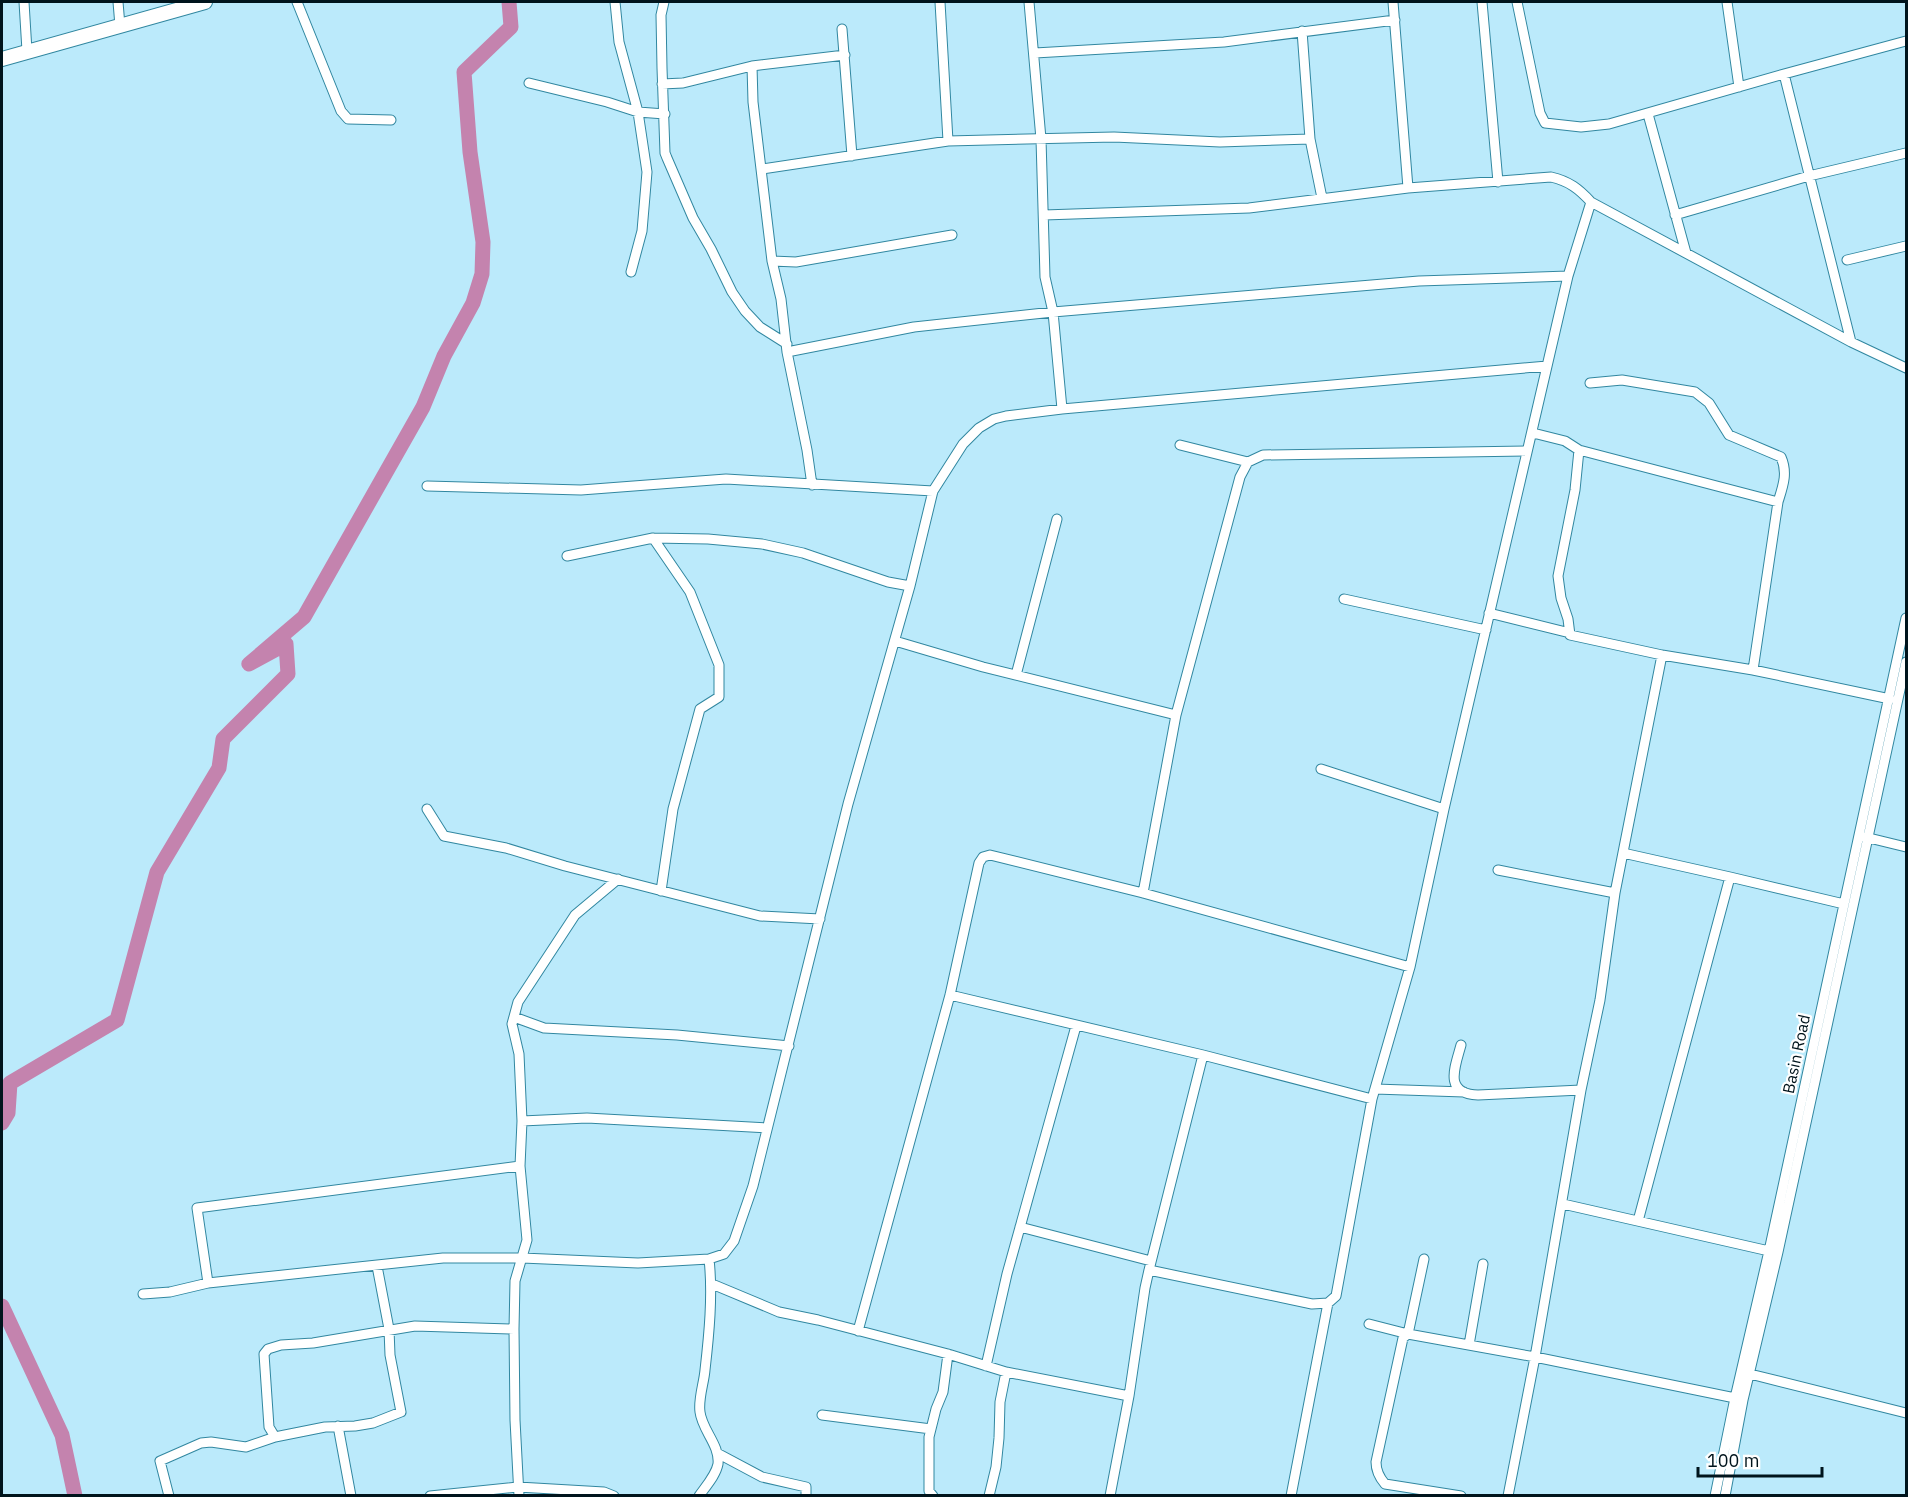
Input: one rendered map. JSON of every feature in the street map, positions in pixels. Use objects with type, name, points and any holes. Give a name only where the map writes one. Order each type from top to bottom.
[{"type":"main road","points":[[2,58],[205,2]]},
{"type":"street","points":[[24,2],[27,51]]},
{"type":"street","points":[[118,2],[120,26]]},
{"type":"street","points":[[297,2],[340,111],[348,119],[391,120]]},
{"type":"street","points":[[615,2],[619,42],[638,112],[647,172],[642,231],[631,272]]},
{"type":"street","points":[[664,2],[662,84],[667,158],[693,218],[732,291],[745,311],[760,327],[787,348],[914,327],[1053,312],[1419,281],[1568,276]]},
{"type":"street","points":[[940,2],[948,141]]},
{"type":"street","points":[[1029,2],[1041,139],[1045,277],[1053,312],[1062,409]]},
{"type":"street","points":[[1392,2],[1408,188]]},
{"type":"street","points":[[1482,2],[1498,182]]},
{"type":"street","points":[[1517,2],[1540,113],[1545,123],[1581,127],[1609,124],[1648,114],[1784,74],[1906,42]]},
{"type":"street","points":[[1727,2],[1739,87]]},
{"type":"street","points":[[1035,53],[1224,42],[1395,20]]},
{"type":"street","points":[[842,29],[852,156]]},
{"type":"street","points":[[1302,31],[1310,139],[1322,198]]},
{"type":"street","points":[[662,84],[683,83],[752,66],[845,55]]},
{"type":"street","points":[[752,66],[753,102],[772,261],[781,299],[787,348],[812,485]]},
{"type":"street","points":[[1784,74],[1851,342]]},
{"type":"street","points":[[529,83],[608,102],[638,112],[665,114]]},
{"type":"street","points":[[1648,114],[1686,253]]},
{"type":"street","points":[[762,170],[948,141],[1114,137],[1220,142],[1310,139]]},
{"type":"street","points":[[1675,214],[1809,176],[1906,153]]},
{"type":"street","points":[[1044,215],[1249,208],[1408,188],[1551,177],[1565,180],[1580,190],[1591,202],[1851,342],[1906,368]]},
{"type":"street","points":[[1020,1227],[1150,1265],[1312,1304],[1328,1303],[1336,1296],[1374,1089],[1410,967],[1444,809],[1568,276],[1591,202]]},
{"type":"street","points":[[772,261],[796,262],[952,235]]},
{"type":"street","points":[[1846,260],[1906,246]]},
{"type":"street","points":[[143,1294],[170,1292],[208,1283],[443,1258],[522,1258],[639,1263],[709,1259],[724,1254],[734,1241],[753,1186],[848,804],[910,586],[933,491],[963,444],[979,428],[994,419],[1006,416],[1062,409],[1548,366]]},
{"type":"street","points":[[1590,383],[1622,380],[1695,392],[1709,403],[1729,435],[1780,457],[1785,465],[1753,670]]},
{"type":"street","points":[[1533,433],[1565,441],[1579,450],[1778,502]]},
{"type":"street","points":[[1180,445],[1248,462]]},
{"type":"street","points":[[1570,633],[1558,576],[1575,490],[1579,450]]},
{"type":"street","points":[[1143,893],[1176,715],[1240,477],[1248,462],[1263,455],[1527,451]]},
{"type":"street","points":[[427,486],[581,489],[726,479],[933,491]]},
{"type":"street","points":[[1016,675],[1057,519]]},
{"type":"street","points":[[567,556],[653,538],[762,543],[888,582],[910,586]]},
{"type":"street","points":[[653,538],[690,592],[719,665],[719,697],[700,709],[673,810],[662,891]]},
{"type":"street","points":[[1344,599],[1485,630]]},
{"type":"street","points":[[1489,614],[1570,633],[1577,637],[1662,655],[1753,670],[1890,699]]},
{"type":"street","name":"Basin Road","points":[[1715,1496],[1735,1398],[1802,1121],[1904,664],[1906,618]]},
{"type":"street","points":[[895,641],[1016,675],[1176,715]]},
{"type":"street","points":[[1509,1496],[1563,1204],[1581,1090],[1600,1000],[1615,893],[1662,655]]},
{"type":"street","name":"Basin Road","points":[[1725,1496],[1844,904],[1864,837],[1890,699],[1904,664]]},
{"type":"street","points":[[1321,768],[1444,809]]},
{"type":"street","points":[[427,809],[444,836],[506,848],[565,866],[760,916],[820,919]]},
{"type":"street","points":[[1864,837],[1906,847]]},
{"type":"street","points":[[1623,853],[1844,904]]},
{"type":"street","points":[[858,1331],[950,996],[982,857],[990,855],[1143,893],[1410,967]]},
{"type":"street","points":[[1498,870],[1615,893]]},
{"type":"street","points":[[1638,1221],[1730,877]]},
{"type":"street","points":[[519,1491],[515,1420],[514,1329],[516,1281],[527,1240],[520,1166],[522,1121],[519,1054],[513,1024],[514,1017],[518,1002],[575,915],[618,879]]},
{"type":"street","points":[[950,996],[1203,1055],[1372,1100]]},
{"type":"street","points":[[514,1017],[544,1028],[677,1035],[789,1046]]},
{"type":"street","points":[[986,1366],[1007,1274],[1076,1026]]},
{"type":"street","points":[[1461,1045],[1453,1075],[1458,1088],[1464,1092]]},
{"type":"street","points":[[1110,1496],[1129,1396],[1145,1288],[1203,1055]]},
{"type":"street","points":[[1374,1089],[1464,1092],[1478,1095],[1581,1090]]},
{"type":"street","points":[[522,1121],[587,1118],[767,1128]]},
{"type":"street","points":[[208,1283],[197,1208],[520,1166]]},
{"type":"street","points":[[1563,1204],[1769,1251]]},
{"type":"street","points":[[699,1496],[714,1475],[718,1464],[717,1453],[702,1422],[699,1409],[709,1334],[712,1284],[709,1259]]},
{"type":"street","points":[[1424,1259],[1408,1334],[1403,1338],[1376,1469],[1385,1484],[1461,1496]]},
{"type":"street","points":[[1469,1345],[1483,1264]]},
{"type":"street","points":[[169,1496],[160,1461],[201,1443],[211,1442],[246,1447],[275,1437],[325,1427],[373,1423],[401,1412],[377,1266]]},
{"type":"street","points":[[712,1284],[779,1312],[948,1354],[1006,1372],[1129,1396]]},
{"type":"street","points":[[1291,1496],[1328,1303]]},
{"type":"street","points":[[1369,1324],[1408,1334],[1535,1357],[1735,1398]]},
{"type":"street","points":[[275,1437],[269,1427],[264,1364],[264,1354],[268,1349],[281,1345],[415,1326],[514,1329]]},
{"type":"street","points":[[933,1496],[929,1491],[928,1482],[928,1437],[944,1392],[948,1354]]},
{"type":"street","points":[[989,1496],[997,1457],[999,1402],[1006,1372]]},
{"type":"street","points":[[1750,1374],[1906,1413]]},
{"type":"street","points":[[822,1415],[931,1430]]},
{"type":"street","points":[[338,1426],[351,1496]]},
{"type":"street","points":[[717,1453],[762,1477],[806,1487],[806,1496]]},
{"type":"street","points":[[430,1496],[519,1491],[604,1492],[614,1496]]},
{"type":"waterway","points":[[2,1123],[8,1113],[10,1083],[117,1020],[157,872],[219,768],[223,739],[288,674],[286,644],[249,664],[304,617],[423,407],[444,356],[473,303],[482,274],[483,242],[470,152],[464,72],[511,27],[509,2]]},
{"type":"waterway","points":[[2,1306],[62,1435],[75,1496]]}]
